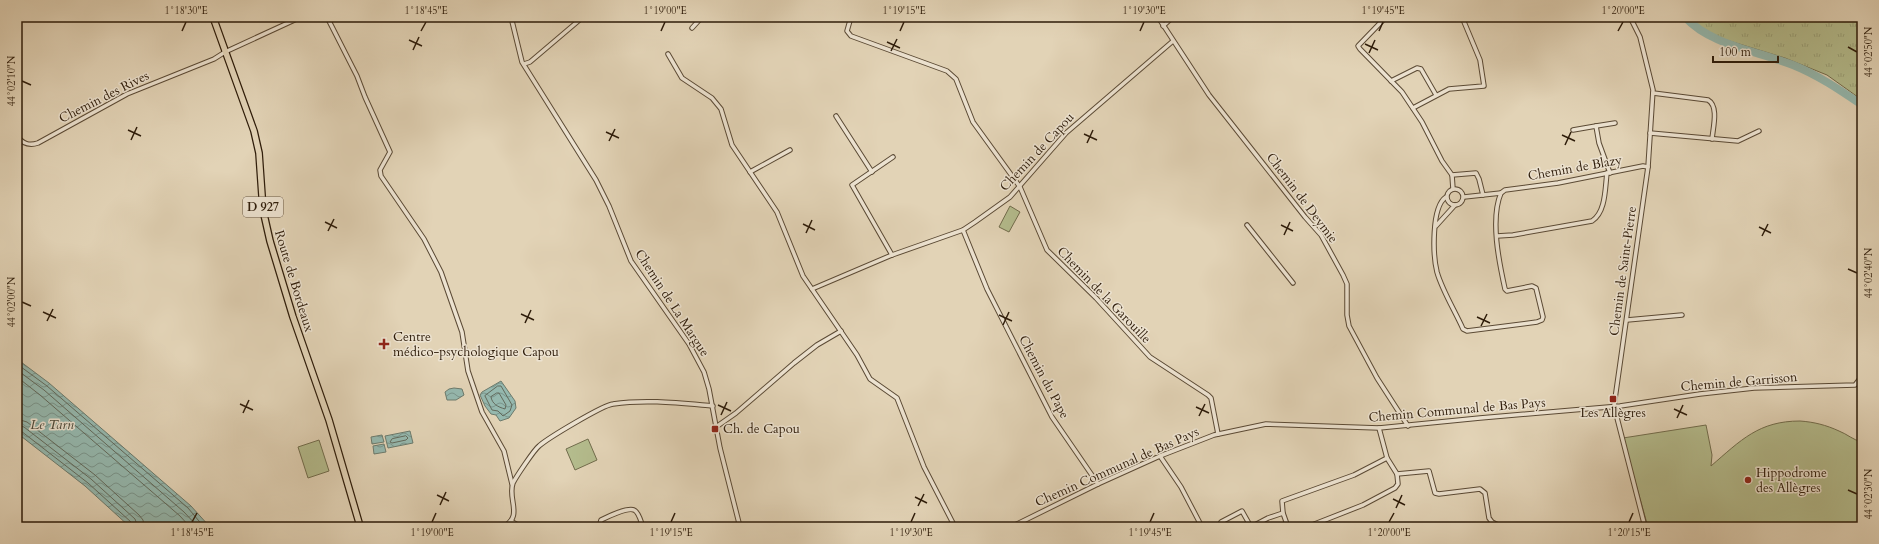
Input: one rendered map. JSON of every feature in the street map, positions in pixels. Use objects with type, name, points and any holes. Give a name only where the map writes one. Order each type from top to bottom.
[{"type":"main road","name":"Route de Bordeaux","points":[[212,17],[257,140],[260,159],[263,210],[270,241],[293,317],[329,420],[361,527]]},
{"type":"street","points":[[225,52],[301,17]]},
{"type":"street","points":[[327,17],[357,76],[390,152],[389,157],[380,170],[381,176],[424,240],[441,272],[462,332],[468,371],[482,412],[504,451],[512,484],[514,513],[511,521],[503,527]]},
{"type":"street","name":"Chemin de La Margue","points":[[511,17],[524,64],[596,180],[609,206],[631,261],[689,344],[704,372],[740,527]]},
{"type":"street","points":[[524,64],[530,62],[583,17]]},
{"type":"street","points":[[692,28],[702,17]]},
{"type":"street","name":"Chemin de la Garouille","points":[[851,17],[847,27],[847,31],[851,36],[947,72],[956,79],[973,122],[1020,186],[1047,250],[1096,298],[1150,357],[1208,394],[1211,398],[1218,434]]},
{"type":"street","name":"Chemin de Deymie","points":[[1158,17],[1209,95],[1305,217],[1321,235],[1347,284],[1347,315],[1349,326],[1377,378],[1408,426]]},
{"type":"street","points":[[1163,26],[1173,17]]},
{"type":"street","points":[[1386,17],[1358,46],[1370,61],[1402,92],[1452,175],[1453,189],[1443,200],[1438,210],[1434,240],[1437,274],[1463,329],[1467,330],[1542,320],[1543,317],[1536,288],[1532,286],[1507,291],[1505,289],[1498,260],[1497,208],[1501,193],[1464,197],[1436,226]]},
{"type":"street","points":[[1412,108],[1449,89],[1484,86],[1480,60],[1462,17]]},
{"type":"street","name":"Chemin de Saint-Pierre","points":[[1630,17],[1640,37],[1653,93],[1648,167],[1614,406],[1644,527]]},
{"type":"street","name":"Chemin de Capou","points":[[812,289],[892,255],[963,230],[1010,197],[1066,133],[1173,41]]},
{"type":"street","name":"Chemin des Rives","points":[[17,136],[25,144],[31,146],[127,94],[214,59],[225,52]]},
{"type":"street","points":[[668,54],[682,78],[712,98],[721,109],[732,145],[780,218],[804,276],[857,354],[870,379],[897,398],[924,467],[955,527]]},
{"type":"street","points":[[1391,81],[1418,68],[1421,69],[1436,95]]},
{"type":"street","points":[[1653,93],[1708,100],[1712,102],[1714,105],[1712,139]]},
{"type":"street","points":[[836,116],[872,172]]},
{"type":"street","points":[[1572,130],[1615,122]]},
{"type":"street","points":[[1497,236],[1513,235],[1592,221],[1601,212],[1609,173],[1599,143],[1596,126]]},
{"type":"street","points":[[1650,133],[1738,141],[1759,131]]},
{"type":"street","points":[[750,172],[790,150]]},
{"type":"street","points":[[892,255],[852,185],[893,157]]},
{"type":"street","name":"Chemin de Blazy","points":[[1501,193],[1505,190],[1643,166],[1648,167]]},
{"type":"street","points":[[1452,175],[1476,173],[1479,179],[1482,195]]},
{"type":"street","points":[[1453,189],[1460,190],[1464,197]]},
{"type":"street","points":[[1446,197],[1450,204],[1455,205]]},
{"type":"street","points":[[1247,226],[1293,283]]},
{"type":"street","name":"Chemin du Pape","points":[[963,230],[987,289],[1052,417],[1098,484]]},
{"type":"street","points":[[1627,320],[1682,315]]},
{"type":"street","points":[[716,427],[736,413],[794,362],[841,331]]},
{"type":"street","name":"Chemin de Garrisson","points":[[1614,406],[1754,388],[1855,385],[1862,376]]},
{"type":"street","points":[[512,484],[538,446],[610,404],[650,401],[713,406]]},
{"type":"street","name":"Chemin Communal de Bas Pays","points":[[1011,527],[1098,484],[1160,456],[1218,434],[1266,424],[1379,428],[1614,406]]},
{"type":"street","points":[[1307,527],[1363,505],[1395,488],[1398,484],[1397,474],[1387,458],[1379,428]]},
{"type":"street","points":[[1160,456],[1181,487],[1202,527]]},
{"type":"street","points":[[1288,527],[1282,513],[1282,501],[1354,475],[1387,458]]},
{"type":"street","points":[[1397,474],[1429,471],[1433,490],[1435,493],[1439,494],[1480,489],[1484,490],[1486,493],[1489,518],[1492,522],[1502,527]]},
{"type":"street","points":[[599,527],[601,520],[629,509],[634,510],[637,513],[642,527]]},
{"type":"street","points":[[1224,527],[1221,522],[1242,511],[1251,527],[1268,518],[1282,513]]},
{"type":"street","points":[[511,521],[521,527]]},
{"type":"green space","points":[[1689,17],[1862,17],[1862,100],[1827,75],[1785,58],[1723,39],[1696,25]]},
{"type":"green space","points":[[1010,206],[1020,212],[1009,232],[999,227]]},
{"type":"green space","name":"Hippodrome des Allègres","points":[[1800,421],[1829,427],[1862,442],[1862,527],[1648,527],[1623,438],[1706,425],[1712,455],[1711,466],[1742,440],[1762,428],[1773,424]]},
{"type":"green space","points":[[588,439],[597,460],[575,470],[566,449]]},
{"type":"green space","points":[[319,440],[329,471],[308,478],[298,447]]},
{"type":"water","name":"Le Tarn","points":[[17,359],[49,383],[191,506],[210,527],[130,527],[85,486],[17,433]]},
{"type":"water","points":[[501,381],[515,401],[516,408],[509,418],[500,421],[496,415],[491,414],[480,395],[482,392]]},
{"type":"water","points":[[454,388],[462,389],[464,395],[456,400],[447,400],[445,392]]},
{"type":"water","points":[[410,431],[413,443],[388,448],[385,436]]},
{"type":"water","points":[[382,435],[384,442],[372,444],[371,437]]},
{"type":"water","points":[[384,444],[386,452],[374,454],[373,446]]},
{"type":"waterway","points":[[1685,17],[1695,27],[1721,41],[1779,60],[1811,73],[1862,105]]},
{"type":"place","name":"Centre médico-psychologique Capou","points":[[384,344]]},
{"type":"place","name":"Les Allègres","points":[[1613,399]]},
{"type":"place","name":"Ch. de Capou","points":[[715,429]]},
{"type":"place","name":"Hippodrome des Allègres","points":[[1748,480]]}]
